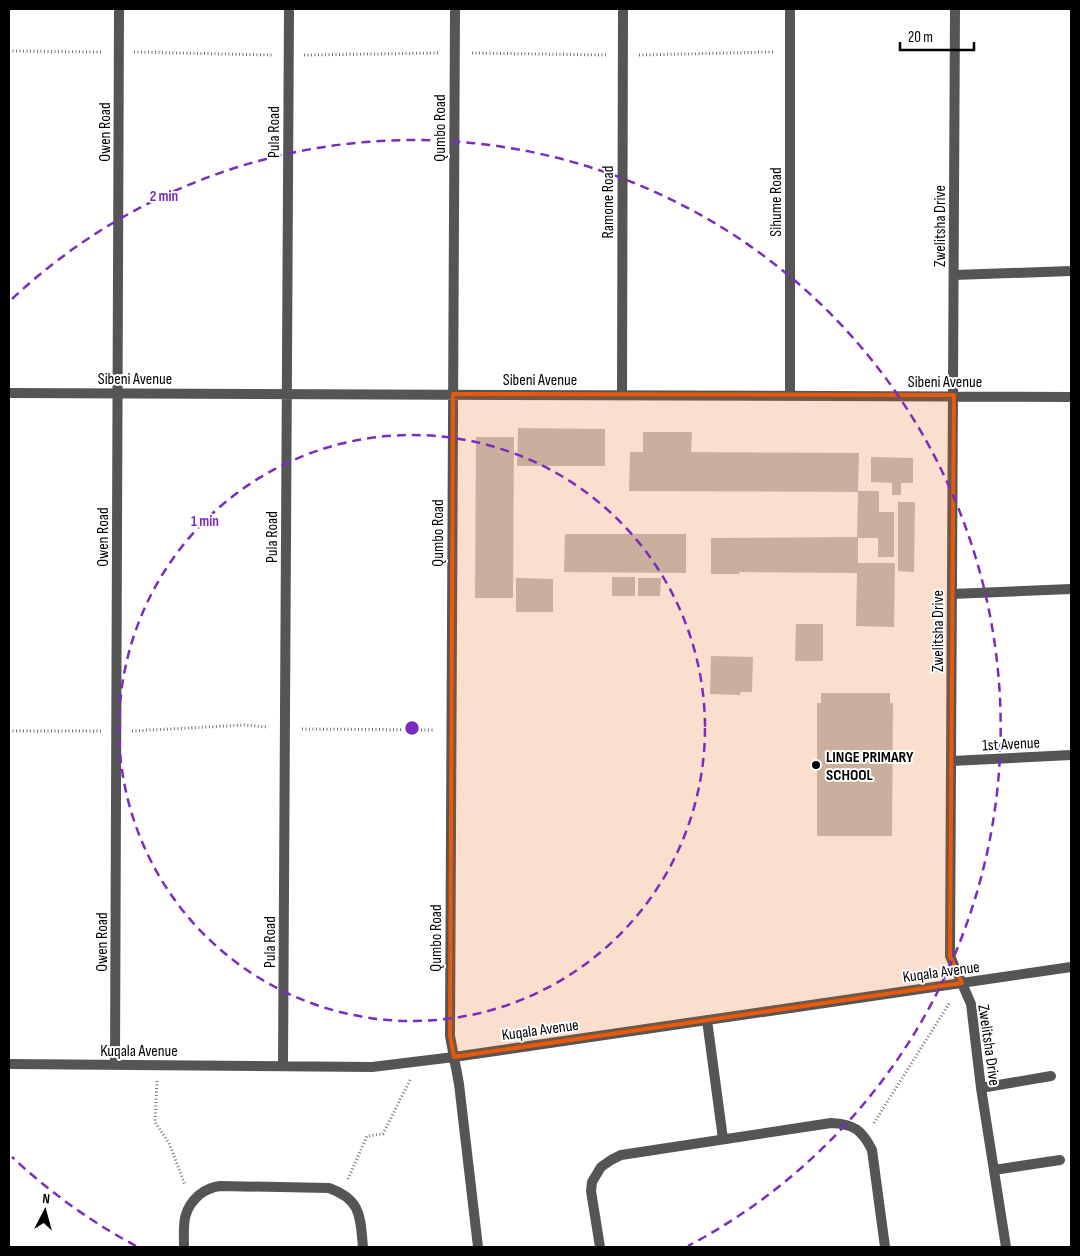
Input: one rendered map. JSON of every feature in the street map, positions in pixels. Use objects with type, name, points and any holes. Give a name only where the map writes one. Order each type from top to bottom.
[{"type":"street","name":"Owen Road","points":[[115,1064],[119,9]]},
{"type":"street","name":"Pula Road","points":[[283,1066],[289,9]]},
{"type":"street","name":"Qumbo Road","points":[[455,9],[450,1036],[459,1084],[478,1247]]},
{"type":"street","name":"Ramone Road","points":[[622,394],[623,9]]},
{"type":"street","name":"Sihume Road","points":[[790,9],[790,395]]},
{"type":"street","name":"Zwelitsha Drive","points":[[955,9],[950,956],[971,1004],[981,1088],[1006,1247]]},
{"type":"street","points":[[954,275],[1071,271]]},
{"type":"street","name":"Sibeni Avenue","points":[[9,393],[1071,396]]},
{"type":"street","points":[[952,594],[1071,589]]},
{"type":"street","name":"1st Avenue","points":[[952,762],[1071,755]]},
{"type":"street","name":"Kuqala Avenue","points":[[9,1064],[372,1066],[419,1062],[1071,967]]},
{"type":"street","points":[[707,1020],[723,1139]]},
{"type":"street","points":[[981,1088],[1051,1076]]},
{"type":"street","points":[[600,1247],[591,1191],[592,1182],[601,1167],[621,1155],[831,1123],[843,1123],[855,1128],[865,1136],[872,1150],[884,1247]]},
{"type":"street","points":[[994,1170],[1060,1160]]},
{"type":"street","points":[[184,1247],[184,1221],[186,1211],[191,1202],[202,1192],[214,1186],[220,1186],[330,1188],[342,1193],[358,1210],[363,1247]]},
{"type":"path","points":[[9,51],[289,55],[455,53],[622,55],[790,52]]},
{"type":"path","points":[[9,731],[117,731],[244,725],[285,729],[452,730]]},
{"type":"path","points":[[865,1136],[962,983]]},
{"type":"path","points":[[342,1193],[367,1136],[384,1134],[419,1062]]},
{"type":"path","points":[[157,1065],[155,1122],[169,1143],[191,1202]]},
{"type":"highlighted area","points":[[453,394],[954,395],[950,956],[962,983],[454,1057],[450,1036]]},
{"type":"building","points":[[518,428],[605,429],[605,466],[517,466]]},
{"type":"building","points":[[643,432],[692,432],[691,452],[859,453],[858,491],[879,491],[879,512],[894,512],[894,557],[878,557],[878,538],[858,538],[858,563],[895,563],[894,627],[856,626],[857,573],[739,572],[740,574],[711,574],[711,538],[857,537],[858,492],[629,491],[630,452],[643,452]]},
{"type":"building","points":[[476,437],[514,437],[513,598],[475,598]]},
{"type":"building","points":[[871,457],[913,458],[913,483],[901,483],[901,495],[892,495],[892,483],[871,482]]},
{"type":"building","points":[[898,502],[915,502],[914,572],[898,571]]},
{"type":"building","points":[[565,534],[686,534],[686,573],[564,572]]},
{"type":"building","points":[[612,577],[635,577],[635,596],[612,596]]},
{"type":"building","points":[[516,578],[553,579],[553,612],[516,612]]},
{"type":"building","points":[[638,578],[661,578],[660,596],[638,596]]},
{"type":"building","points":[[796,624],[823,624],[823,661],[795,661]]},
{"type":"building","points":[[711,656],[753,657],[752,692],[741,692],[740,695],[710,694]]},
{"type":"building","points":[[821,693],[890,693],[890,703],[893,703],[892,836],[817,836],[817,703],[821,703]]},
{"type":"place","name":"LINGE PRIMARY SCHOOL","points":[[816,765]]}]
